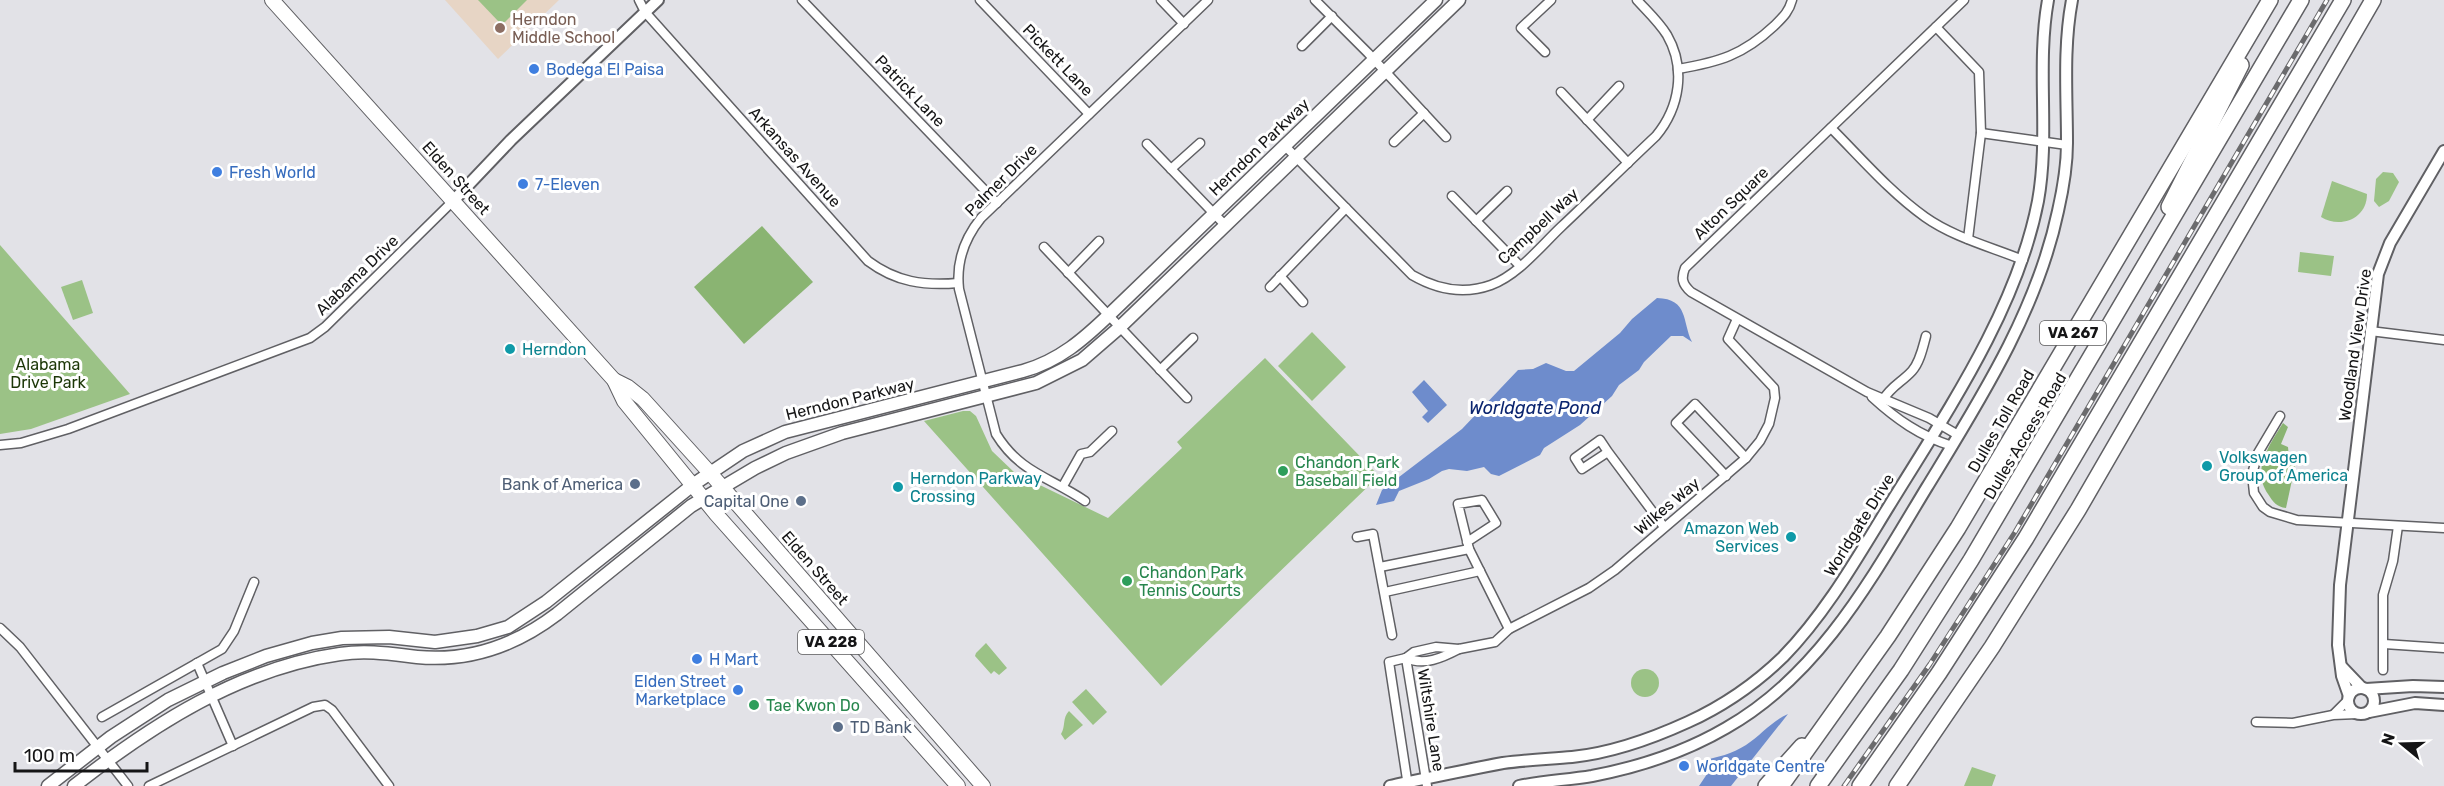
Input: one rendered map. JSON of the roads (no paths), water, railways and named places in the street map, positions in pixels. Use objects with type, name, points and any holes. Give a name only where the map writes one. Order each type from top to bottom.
[{"type":"highway","points":[[2117,314],[2139,264],[2229,92],[2271,0]]},
{"type":"highway","name":"Dulles Toll Road","points":[[1781,786],[1834,715],[1958,528],[2271,0]]},
{"type":"highway","name":"Dulles Access Road","points":[[1818,786],[1936,616],[2011,496],[2301,0]]},
{"type":"highway","points":[[1860,786],[1945,664],[2031,529],[2343,0]]},
{"type":"highway","points":[[1897,786],[1986,656],[2078,510],[2373,0]]},
{"type":"highway","points":[[1766,786],[1780,767],[1834,715]]},
{"type":"main road","name":"Elden Street","points":[[272,0],[614,380],[624,401],[694,483],[716,514],[958,786]]},
{"type":"main road","name":"Herndon Parkway","points":[[48,786],[97,748],[161,704],[204,681],[266,656],[325,640],[372,636],[435,642],[477,636],[508,627],[546,602],[694,483],[743,451],[794,429],[1034,368],[1057,358],[1069,351],[1108,316],[1436,0]]},
{"type":"main road","name":"Herndon Parkway","points":[[74,786],[148,731],[211,696],[273,671],[331,656],[372,652],[451,658],[480,653],[506,645],[539,627],[705,498],[771,460],[825,438],[1036,383],[1060,373],[1082,360],[1119,328],[1459,0]]},
{"type":"main road","name":"Elden Street","points":[[614,380],[628,387],[643,399],[723,486],[983,786]]},
{"type":"street","name":"Arkansas Avenue","points":[[639,0],[645,12],[868,261],[886,273],[906,281],[934,285],[958,283]]},
{"type":"street","name":"Alabama Drive","points":[[0,445],[21,442],[68,429],[310,338],[326,327],[511,140],[658,0]]},
{"type":"street","name":"Patrick Lane","points":[[802,0],[997,202]]},
{"type":"street","name":"Pickett Lane","points":[[980,0],[1089,114]]},
{"type":"street","points":[[1161,0],[1184,24]]},
{"type":"street","name":"Palmer Drive","points":[[1085,501],[1064,486],[1034,473],[1011,456],[996,434],[958,283],[959,263],[967,238],[981,218],[1208,0]]},
{"type":"street","points":[[1316,0],[1385,70],[1446,137]]},
{"type":"street","points":[[1545,52],[1521,28],[1551,0]]},
{"type":"street","name":"Campbell Way","points":[[1285,146],[1402,267],[1424,282],[1450,289],[1477,288],[1501,280],[1520,266],[1656,136],[1670,116],[1678,88],[1678,69],[1668,36],[1637,0]]},
{"type":"street","points":[[1678,69],[1720,61],[1748,48],[1784,17],[1792,0]]},
{"type":"street","name":"Alton Square","points":[[1958,435],[1939,424],[1882,402],[1737,319],[1684,286],[1682,275],[1685,268],[1964,0]]},
{"type":"street","name":"Worldgate Drive","points":[[1390,786],[1427,782],[1505,763],[1575,757],[1608,750],[1662,733],[1724,703],[1770,669],[1807,630],[1843,580],[1939,424],[1995,323],[2023,260],[2037,202],[2045,143],[2043,40],[2048,0]]},
{"type":"street","points":[[1519,786],[1612,772],[1671,755],[1702,742],[1729,727],[1776,693],[1832,634],[1894,541],[1952,446],[2021,322],[2034,292],[2058,212],[2067,145],[2066,50],[2072,0]]},
{"type":"street","points":[[1302,46],[1332,16]]},
{"type":"street","points":[[1936,27],[1979,72],[1981,133],[1968,239]]},
{"type":"street","points":[[1587,120],[1619,86]]},
{"type":"street","points":[[1561,92],[1628,163]]},
{"type":"street","points":[[1394,142],[1424,113]]},
{"type":"street","points":[[1831,128],[1873,171],[1926,218],[1968,239],[2023,260]]},
{"type":"street","points":[[1981,133],[2067,145]]},
{"type":"street","points":[[1172,169],[1200,143]]},
{"type":"street","points":[[1147,144],[1225,225]]},
{"type":"street","name":"Woodland View Drive","points":[[2348,698],[2342,676],[2338,645],[2338,618],[2346,523],[2378,274],[2390,243],[2444,151]]},
{"type":"street","points":[[1476,221],[1507,191]]},
{"type":"street","points":[[1452,196],[1520,266]]},
{"type":"street","points":[[1270,286],[1346,208]]},
{"type":"street","points":[[1068,273],[1099,241]]},
{"type":"street","points":[[1044,247],[1187,398]]},
{"type":"street","points":[[1280,276],[1304,302]]},
{"type":"street","name":"Wilkes Way","points":[[1389,662],[1406,658],[1414,652],[1436,647],[1459,649],[1495,642],[1509,628],[1589,588],[1615,570],[1746,458],[1760,441],[1769,424],[1775,398],[1774,388],[1728,339],[1737,319]]},
{"type":"street","points":[[2370,331],[2444,340]]},
{"type":"street","points":[[1882,402],[1893,385],[1912,371],[1920,357],[1926,336]]},
{"type":"street","points":[[1160,370],[1193,338]]},
{"type":"street","name":"Alton Square","points":[[1882,402],[1891,414],[1930,439],[1952,446]]},
{"type":"street","points":[[1726,476],[1676,423],[1695,404],[1746,458]]},
{"type":"street","points":[[2280,416],[2254,465],[2252,484],[2258,501],[2277,516],[2297,520],[2444,528]]},
{"type":"street","points":[[1064,486],[1081,454],[1090,452],[1112,431]]},
{"type":"street","points":[[1608,452],[1664,527]]},
{"type":"street","points":[[1380,567],[1468,546],[1496,523],[1482,500],[1458,504],[1468,546],[1509,628]]},
{"type":"street","points":[[2383,670],[2384,595],[2393,561],[2398,526]]},
{"type":"street","points":[[1357,537],[1373,534],[1392,635]]},
{"type":"street","points":[[1385,592],[1480,571]]},
{"type":"street","points":[[102,717],[222,649],[234,631],[254,582]]},
{"type":"street","points":[[0,628],[20,647],[128,786]]},
{"type":"street","points":[[2384,644],[2444,648]]},
{"type":"street","name":"Wiltshire Lane","points":[[1406,658],[1427,782]]},
{"type":"street","name":"Wiltshire Lane","points":[[1389,662],[1408,784]]},
{"type":"street","points":[[197,663],[233,746]]},
{"type":"street","points":[[2342,667],[2374,700],[2369,712]]},
{"type":"street","points":[[2333,715],[2353,690],[2413,686],[2444,687]]},
{"type":"street","points":[[2348,698],[2350,710],[2357,714]]},
{"type":"street","points":[[2256,722],[2293,723],[2415,703],[2444,705]]},
{"type":"street","points":[[149,786],[312,707],[325,705],[332,710],[389,786]]},
{"type":"water","name":"Worldgate Pond","points":[[1657,298],[1675,302],[1680,307],[1692,342],[1683,336],[1671,336],[1644,362],[1639,370],[1619,385],[1612,396],[1580,425],[1544,448],[1540,455],[1499,476],[1491,474],[1484,467],[1467,471],[1449,469],[1442,471],[1399,491],[1394,501],[1376,505],[1382,490],[1462,429],[1518,370],[1533,369],[1546,363],[1566,371],[1574,371],[1620,333],[1632,319]]},
{"type":"water","points":[[1424,380],[1447,405],[1428,423],[1422,417],[1428,411],[1412,392]]},
{"type":"water","points":[[1788,714],[1731,786],[1699,786],[1709,771],[1702,771],[1701,761],[1741,748]]},
{"type":"railway","points":[[1844,786],[1930,664],[2015,532],[2327,0]]},
{"type":"place","name":"Herndon Middle School","points":[[500,28]]},
{"type":"place","name":"Bodega El Paisa","points":[[534,69]]},
{"type":"place","name":"Fresh World","points":[[217,172]]},
{"type":"place","name":"7-Eleven","points":[[523,184]]},
{"type":"place","name":"Herndon","points":[[510,349]]},
{"type":"place","name":"Volkswagen Group of America","points":[[2207,466]]},
{"type":"place","name":"Chandon Park Baseball Field","points":[[1283,471]]},
{"type":"place","name":"Bank of America","points":[[635,484]]},
{"type":"place","name":"Herndon Parkway Crossing","points":[[898,487]]},
{"type":"place","name":"Capital One","points":[[801,501]]},
{"type":"place","name":"Amazon Web Services","points":[[1791,537]]},
{"type":"place","name":"Chandon Park Tennis Courts","points":[[1127,581]]},
{"type":"place","name":"H Mart","points":[[697,659]]},
{"type":"place","name":"Elden Street Marketplace","points":[[738,690]]},
{"type":"place","name":"Tae Kwon Do","points":[[754,705]]},
{"type":"place","name":"TD Bank","points":[[838,727]]},
{"type":"place","name":"Worldgate Centre","points":[[1684,766]]},
{"type":"park label","name":"Alabama Drive Park","points":[[48,373]]}]
